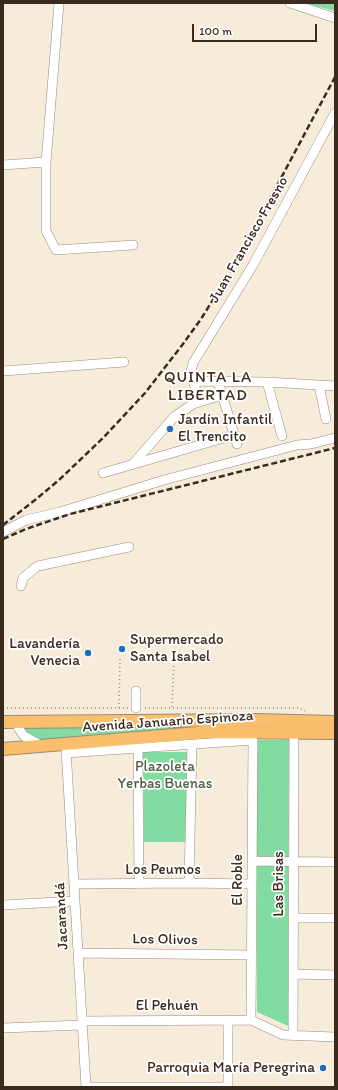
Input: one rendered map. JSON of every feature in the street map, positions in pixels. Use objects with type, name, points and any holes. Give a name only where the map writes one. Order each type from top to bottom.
[{"type":"main road","name":"Avenida Januario Espinoza","points":[[3,722],[246,721],[335,723]]},
{"type":"main road","name":"Avenida Januario Espinoza","points":[[3,749],[40,745],[66,749],[210,732],[294,732],[335,723]]},
{"type":"street","points":[[59,3],[46,162],[46,231],[56,250],[133,245]]},
{"type":"street","points":[[290,3],[335,18]]},
{"type":"street","name":"Juan Francisco Fresno","points":[[193,381],[191,372],[193,363],[256,259],[335,113]]},
{"type":"street","points":[[3,165],[46,162]]},
{"type":"street","points":[[3,371],[124,362]]},
{"type":"street","points":[[200,402],[193,381],[267,382],[335,386]]},
{"type":"street","points":[[103,473],[236,440],[218,381]]},
{"type":"street","points":[[267,382],[282,436]]},
{"type":"street","points":[[319,385],[326,419]]},
{"type":"street","points":[[132,465],[174,417],[192,404],[222,395]]},
{"type":"street","points":[[3,532],[26,520],[60,512],[158,482],[297,445],[311,444],[335,438]]},
{"type":"street","points":[[21,586],[23,578],[38,566],[129,547]]},
{"type":"street","points":[[136,690],[136,708]]},
{"type":"street","points":[[227,732],[246,721]]},
{"type":"street","points":[[17,722],[21,734],[40,745]]},
{"type":"street","name":"Las Brisas","points":[[293,1036],[294,732]]},
{"type":"street","name":"El Roble","points":[[192,745],[253,740],[251,1020]]},
{"type":"street","points":[[66,749],[138,748],[192,745],[189,883]]},
{"type":"street","points":[[138,748],[139,884]]},
{"type":"street","name":"Jacarandá","points":[[66,749],[86,1087]]},
{"type":"street","points":[[252,862],[335,862]]},
{"type":"street","name":"Los Peumos","points":[[74,884],[252,884]]},
{"type":"street","points":[[3,905],[75,901]]},
{"type":"street","points":[[293,918],[335,918]]},
{"type":"street","name":"Los Olivos","points":[[78,953],[251,955]]},
{"type":"street","points":[[293,974],[335,975]]},
{"type":"street","points":[[86,1087],[228,1087],[228,1020]]},
{"type":"street","points":[[251,1020],[283,1035],[335,1037]]},
{"type":"street","name":"El Pehuén","points":[[3,1028],[82,1023],[251,1020]]},
{"type":"path","points":[[119,708],[120,659]]},
{"type":"path","points":[[172,708],[174,659]]},
{"type":"path","points":[[3,708],[299,708],[306,712]]},
{"type":"green space","points":[[304,3],[335,3],[335,11]]},
{"type":"green space","points":[[195,725],[184,729],[40,741],[28,735],[22,727]]},
{"type":"green space","points":[[257,740],[289,740],[288,1026],[257,1012]]},
{"type":"green space","name":"Plazoleta Yerbas Buenas","points":[[143,752],[188,752],[185,842],[144,842]]},
{"type":"railway","points":[[3,525],[59,480],[103,438],[145,393],[183,344],[201,319],[234,266],[335,77]]},
{"type":"railway","points":[[3,539],[26,529],[70,514],[335,448]]},
{"type":"place","name":"Jardín Infantil El Trencito","points":[[170,429]]},
{"type":"place","name":"Supermercado Santa Isabel","points":[[122,649]]},
{"type":"place","name":"Lavandería Venecia","points":[[88,653]]},
{"type":"place","name":"Parroquia María Peregrina","points":[[323,1068]]},
{"type":"district","name":"QUINTA LA LIBERTAD","points":[[208,387]]}]
